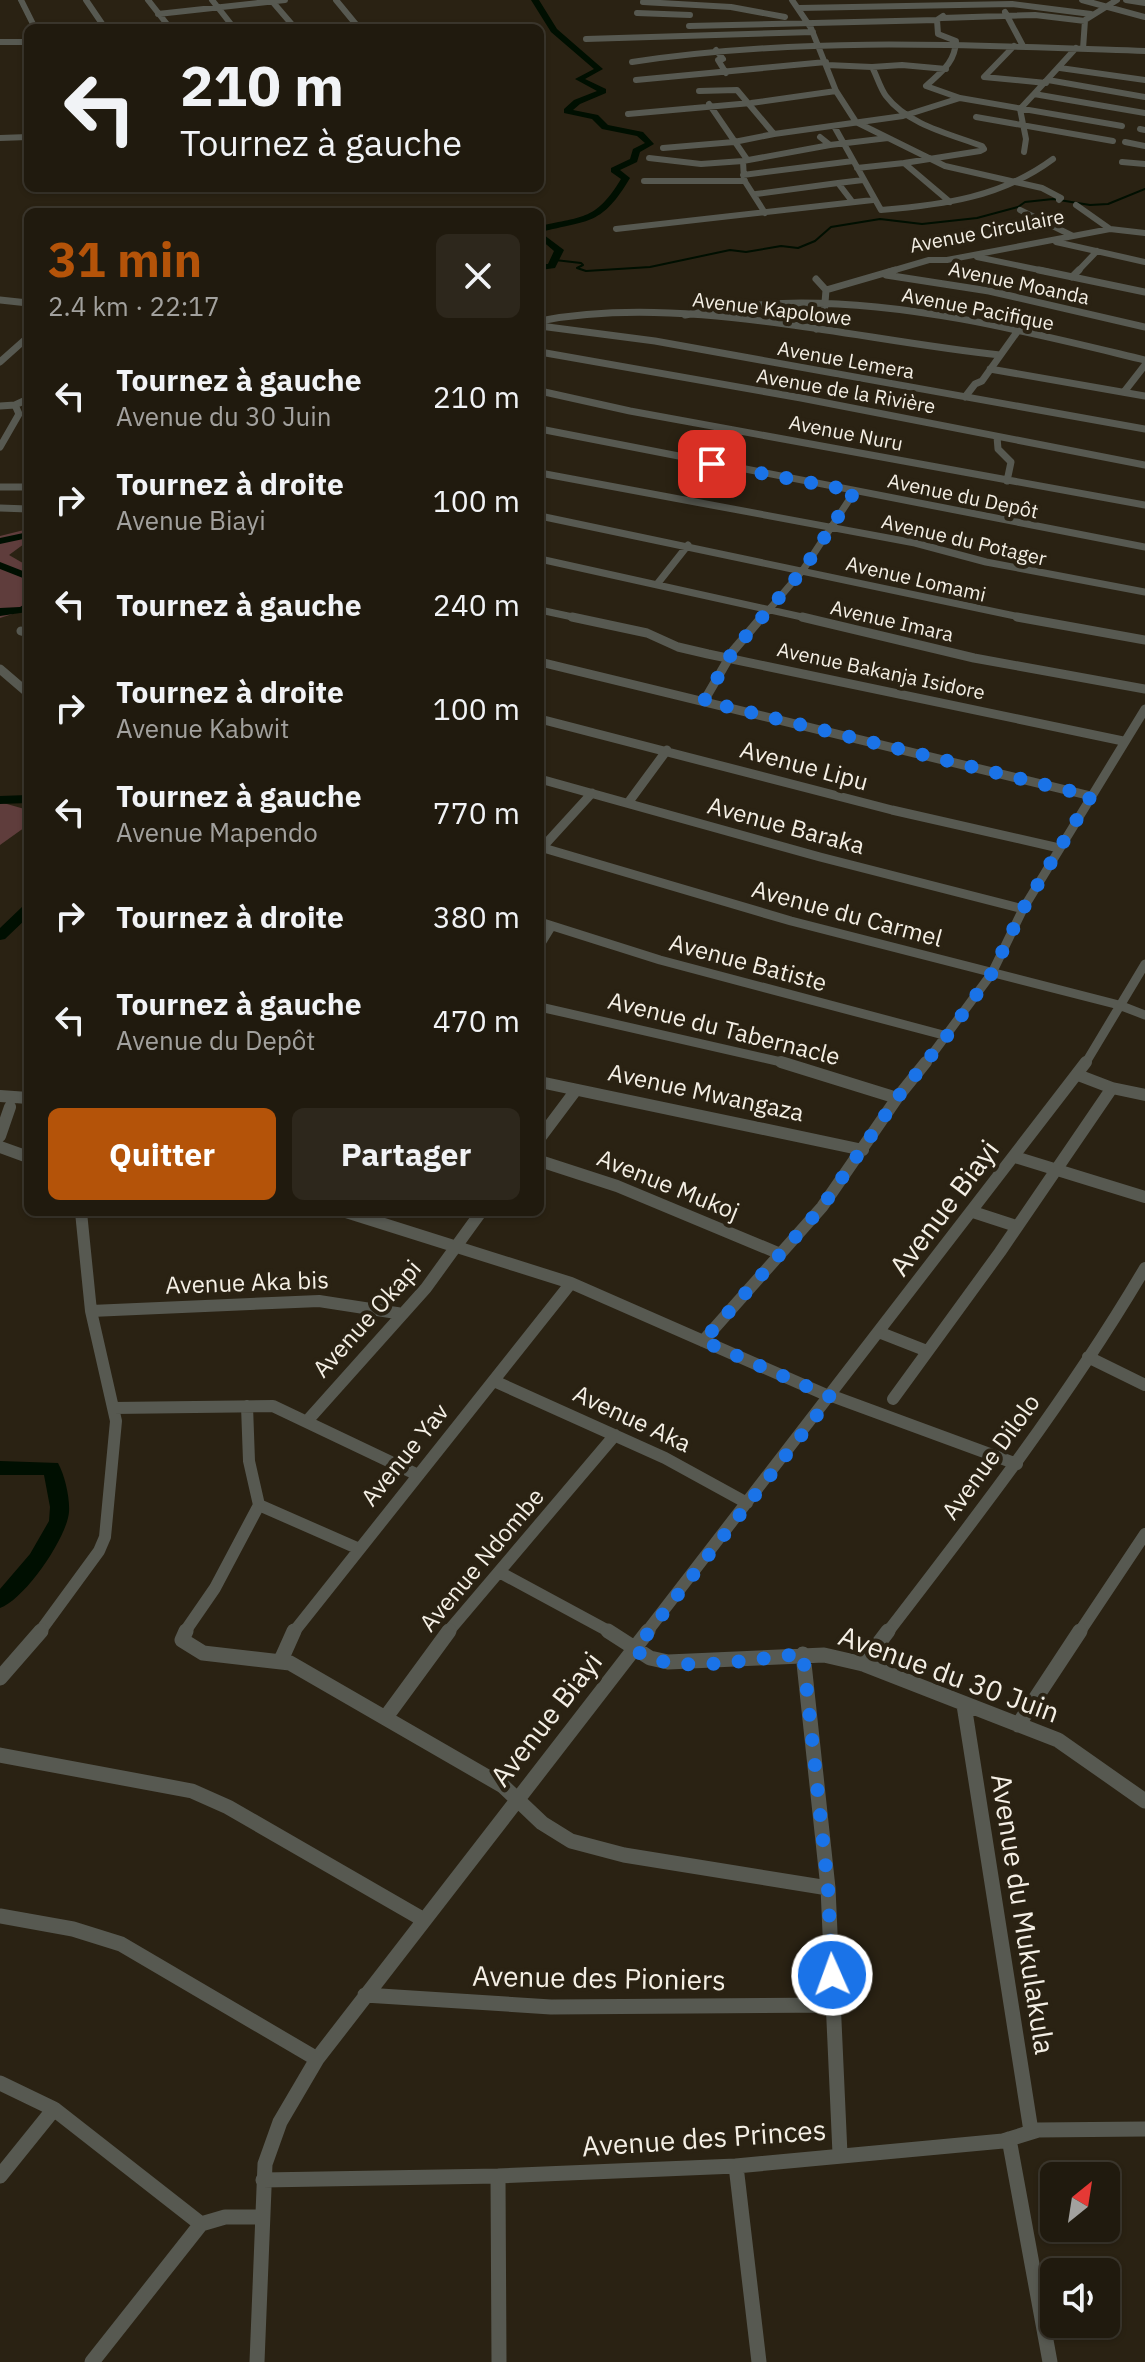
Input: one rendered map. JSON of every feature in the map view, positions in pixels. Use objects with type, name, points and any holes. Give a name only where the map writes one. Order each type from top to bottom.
[{"type":"street","points":[[21,0],[33,24]]},
{"type":"street","points":[[86,0],[102,24]]},
{"type":"street","points":[[148,0],[167,24]]},
{"type":"street","points":[[212,0],[231,24]]},
{"type":"street","points":[[158,14],[285,0]]},
{"type":"street","points":[[337,1],[351,0]]},
{"type":"street","points":[[792,0],[808,22],[836,91],[856,122],[969,173],[1052,192],[1061,197],[1059,200]]},
{"type":"street","points":[[1082,0],[1145,17]]},
{"type":"street","points":[[1020,109],[1080,49],[1085,21],[1091,14],[1117,0]]},
{"type":"street","points":[[1126,0],[1145,3]]},
{"type":"street","points":[[272,1],[292,24]]},
{"type":"street","points":[[337,1],[356,24]]},
{"type":"street","points":[[643,2],[695,3],[790,18],[784,23]]},
{"type":"street","points":[[693,38],[689,26],[695,3]]},
{"type":"street","points":[[799,8],[968,3],[1045,6],[1091,14]]},
{"type":"street","points":[[1002,5],[1023,46]]},
{"type":"street","points":[[940,6],[944,12],[939,19],[938,34],[955,40],[957,44],[954,61],[926,86],[960,98],[1122,126]]},
{"type":"street","points":[[637,13],[690,15]]},
{"type":"street","points":[[689,26],[1035,15],[1085,21]]},
{"type":"street","points":[[881,21],[887,31]]},
{"type":"street","points":[[846,23],[855,44]]},
{"type":"street","points":[[586,39],[813,32]]},
{"type":"street","points":[[632,62],[716,50],[890,41],[1145,51]]},
{"type":"street","points":[[0,42],[24,42]]},
{"type":"street","points":[[1014,46],[984,77],[1047,81],[1145,97]]},
{"type":"street","points":[[716,50],[723,59],[718,60],[718,64],[726,73]]},
{"type":"street","points":[[636,80],[827,63],[946,69]]},
{"type":"street","points":[[857,168],[984,149],[908,113],[885,94],[872,67]]},
{"type":"street","points":[[1060,68],[1145,77]]},
{"type":"street","points":[[693,76],[699,91],[744,160],[744,178],[765,213]]},
{"type":"street","points":[[1092,104],[1105,96],[1107,90],[1136,78]]},
{"type":"street","points":[[699,91],[737,90],[774,134]]},
{"type":"street","points":[[628,114],[751,103],[836,91]]},
{"type":"street","points":[[1034,94],[1145,113]]},
{"type":"street","points":[[663,148],[734,142],[834,126],[908,113],[960,98]]},
{"type":"street","points":[[1020,109],[1026,139],[1024,152]]},
{"type":"street","points":[[976,117],[1113,141]]},
{"type":"street","points":[[834,126],[881,210],[985,196],[1018,183],[1053,159]]},
{"type":"street","points":[[0,138],[24,137]]},
{"type":"street","points":[[820,137],[830,145]]},
{"type":"street","points":[[0,145],[15,138]]},
{"type":"street","points":[[649,158],[701,164],[888,138]]},
{"type":"street","points":[[1125,142],[1145,146]]},
{"type":"street","points":[[644,181],[744,178],[853,161]]},
{"type":"street","points":[[1122,162],[1145,164]]},
{"type":"street","points":[[904,163],[950,202]]},
{"type":"street","points":[[756,194],[863,180]]},
{"type":"street","points":[[838,183],[851,200]]},
{"type":"street","points":[[785,190],[799,208]]},
{"type":"street","points":[[616,229],[851,200],[873,200]]},
{"type":"street","points":[[1076,205],[1110,229],[1145,233]]},
{"type":"street","points":[[1020,210],[1073,236]]},
{"type":"street","name":"Avenue Circulaire","points":[[826,290],[929,260],[970,256],[1110,229]]},
{"type":"street","points":[[1051,240],[1145,262]]},
{"type":"street","points":[[1072,277],[1097,251]]},
{"type":"street","points":[[970,256],[1145,292]]},
{"type":"street","name":"Avenue Moanda","points":[[886,275],[989,291],[1145,327]]},
{"type":"street","points":[[816,279],[826,290],[826,305],[816,329]]},
{"type":"street","points":[[0,300],[24,303]]},
{"type":"street","name":"Avenue Pacifique","points":[[685,315],[756,303],[788,302],[919,312],[1145,362]]},
{"type":"street","name":"Avenue Kapolowe","points":[[544,322],[580,314],[645,312],[816,329],[1000,355]]},
{"type":"street","name":"Avenue Lemera","points":[[544,324],[1145,429]]},
{"type":"street","points":[[965,397],[1017,332]]},
{"type":"street","points":[[0,362],[24,341]]},
{"type":"street","name":"Avenue de la Rivière","points":[[544,353],[801,398],[1145,465]]},
{"type":"street","points":[[1124,392],[1145,362]]},
{"type":"street","points":[[990,369],[1145,396]]},
{"type":"street","name":"Avenue Nuru","points":[[544,392],[630,411],[1145,505]]},
{"type":"street","points":[[0,406],[24,401]]},
{"type":"street","points":[[0,447],[19,414],[15,405]]},
{"type":"street","name":"Avenue du Depôt","points":[[544,430],[1145,547]]},
{"type":"street","points":[[997,437],[996,447],[1011,462],[1007,481]]},
{"type":"street","name":"Avenue du Potager","points":[[544,474],[915,543],[1059,578],[1145,592]]},
{"type":"street","points":[[0,487],[24,487]]},
{"type":"street","points":[[704,701],[729,658],[803,570],[855,491]]},
{"type":"street","points":[[0,508],[24,509]]},
{"type":"street","name":"Avenue Lomami","points":[[544,517],[1001,614],[1145,640]]},
{"type":"street","points":[[658,583],[688,545]]},
{"type":"street","name":"Avenue Imara","points":[[544,560],[658,583],[1046,673],[1145,689]]},
{"type":"street","name":"Avenue Bakanja Isidore","points":[[544,611],[647,633],[678,647],[1123,741]]},
{"type":"street","points":[[544,663],[1091,796]]},
{"type":"street","points":[[0,669],[24,690]]},
{"type":"street","points":[[703,1341],[822,1207],[897,1098],[992,973],[1023,909],[1145,709]]},
{"type":"street","name":"Avenue Lipu","points":[[544,720],[892,810],[1059,848]]},
{"type":"street","points":[[628,803],[667,750]]},
{"type":"street","name":"Avenue Baraka","points":[[544,780],[820,857],[1023,909]]},
{"type":"street","points":[[544,845],[592,793]]},
{"type":"street","name":"Avenue du Carmel","points":[[544,849],[683,891],[1119,1005],[1145,1015]]},
{"type":"street","name":"Avenue Batiste","points":[[544,924],[673,964],[947,1036]]},
{"type":"street","points":[[544,938],[551,927]]},
{"type":"street","name":"Avenue Biayi","points":[[257,2362],[263,2180],[273,2136],[317,2059],[1078,1075],[1145,964]]},
{"type":"street","name":"Avenue du Tabernacle","points":[[544,1008],[814,1069],[897,1098]]},
{"type":"street","points":[[1078,1075],[1112,1088],[1145,1095]]},
{"type":"street","name":"Avenue Mwangaza","points":[[544,1083],[863,1150]]},
{"type":"street","points":[[893,1399],[1112,1088]]},
{"type":"street","points":[[544,1133],[576,1090]]},
{"type":"street","points":[[0,1096],[24,1098]]},
{"type":"street","points":[[0,1136],[10,1107]]},
{"type":"street","points":[[0,1147],[24,1156]]},
{"type":"street","points":[[1015,1157],[1145,1197]]},
{"type":"street","name":"Avenue Mukoj","points":[[544,1162],[617,1186],[778,1253]]},
{"type":"street","points":[[973,1212],[1016,1226]]},
{"type":"street","points":[[0,1678],[38,1635],[102,1543],[116,1426],[91,1311],[81,1216]]},
{"type":"street","points":[[359,1216],[571,1283],[831,1397],[1017,1464]]},
{"type":"street","name":"Avenue Okapi","points":[[308,1420],[436,1275],[478,1216]]},
{"type":"street","name":"Avenue Dilolo","points":[[863,1664],[1017,1464],[1145,1268]]},
{"type":"street","name":"Avenue Yav","points":[[281,1660],[292,1635],[357,1548],[571,1283]]},
{"type":"street","name":"Avenue Aka bis","points":[[91,1311],[319,1301],[403,1314]]},
{"type":"street","points":[[881,1333],[927,1351]]},
{"type":"street","points":[[1088,1357],[1145,1385]]},
{"type":"street","name":"Avenue Aka","points":[[494,1381],[615,1435],[747,1503]]},
{"type":"street","points":[[113,1408],[270,1405],[308,1420],[418,1475]]},
{"type":"street","points":[[247,1406],[249,1461],[259,1505],[215,1588],[182,1640],[194,1649],[219,1655],[281,1660],[503,1786],[552,1830],[596,1850],[764,1880],[828,1888]]},
{"type":"street","name":"Avenue Ndombe","points":[[386,1717],[445,1636],[615,1435]]},
{"type":"street","points":[[259,1505],[357,1548]]},
{"type":"street","points":[[1018,1725],[1145,1534]]},
{"type":"street","name":"Avenue du 30 Juin","points":[[501,1573],[619,1637],[650,1658],[682,1663],[803,1654],[834,1655],[863,1664],[1073,1749],[1145,1801]]},
{"type":"street","points":[[803,1654],[828,1888],[840,2154]]},
{"type":"street","name":"Avenue du Mukulakula","points":[[964,1705],[1031,2131]]},
{"type":"street","points":[[0,1755],[201,1794],[424,1920]]},
{"type":"street","points":[[0,1916],[73,1929],[121,1944],[317,2059]]},
{"type":"street","name":"Avenue des Pioniers","points":[[365,1995],[538,2007],[833,2005]]},
{"type":"street","points":[[0,2083],[54,2109],[201,2224]]},
{"type":"street","points":[[0,2176],[54,2109]]},
{"type":"street","name":"Avenue des Princes","points":[[263,2180],[498,2176],[736,2166],[1009,2139],[1031,2131],[1145,2129]]},
{"type":"street","points":[[1009,2139],[1050,2362]]},
{"type":"street","points":[[736,2166],[759,2362]]},
{"type":"street","points":[[498,2176],[499,2362]]},
{"type":"street","points":[[92,2362],[201,2224],[225,2217],[262,2217]]},
{"type":"shaded area","points":[[24,530],[24,544],[9,555],[24,564],[24,610],[0,618],[0,536]]},
{"type":"shaded area","points":[[0,802],[24,809],[24,828],[0,845]]},
{"type":"waterway","points":[[535,0],[554,30],[599,69],[579,79],[603,91],[577,102],[567,111],[595,117],[605,127],[640,134],[650,144],[636,151],[634,160],[614,170],[626,178],[600,213],[544,228]]},
{"type":"waterway","points":[[555,260],[581,263],[583,265],[577,268],[586,271],[650,267],[730,250],[746,252],[781,246],[798,248],[815,241],[831,227],[880,219],[922,224],[977,218],[1018,207],[1025,202],[1053,199],[1090,205],[1108,204],[1145,189]]},
{"type":"waterway","points":[[544,238],[559,250],[552,266],[544,267]]},
{"type":"waterway","points":[[0,541],[24,536]]},
{"type":"waterway","points":[[0,565],[24,575]]},
{"type":"waterway","points":[[0,612],[24,609]]},
{"type":"waterway","points":[[0,800],[24,799]]},
{"type":"waterway","points":[[0,936],[24,913]]},
{"type":"waterway","points":[[0,1468],[52,1468],[60,1512],[53,1532],[36,1559],[17,1585],[0,1600]]},
{"type":"route","points":[[712,464],[855,491],[803,570],[733,651],[704,701],[1091,796],[1023,909],[992,973],[897,1098],[822,1207],[703,1341],[831,1397],[635,1650],[650,1658],[682,1663],[803,1654],[828,1888],[832,1975]]}]
